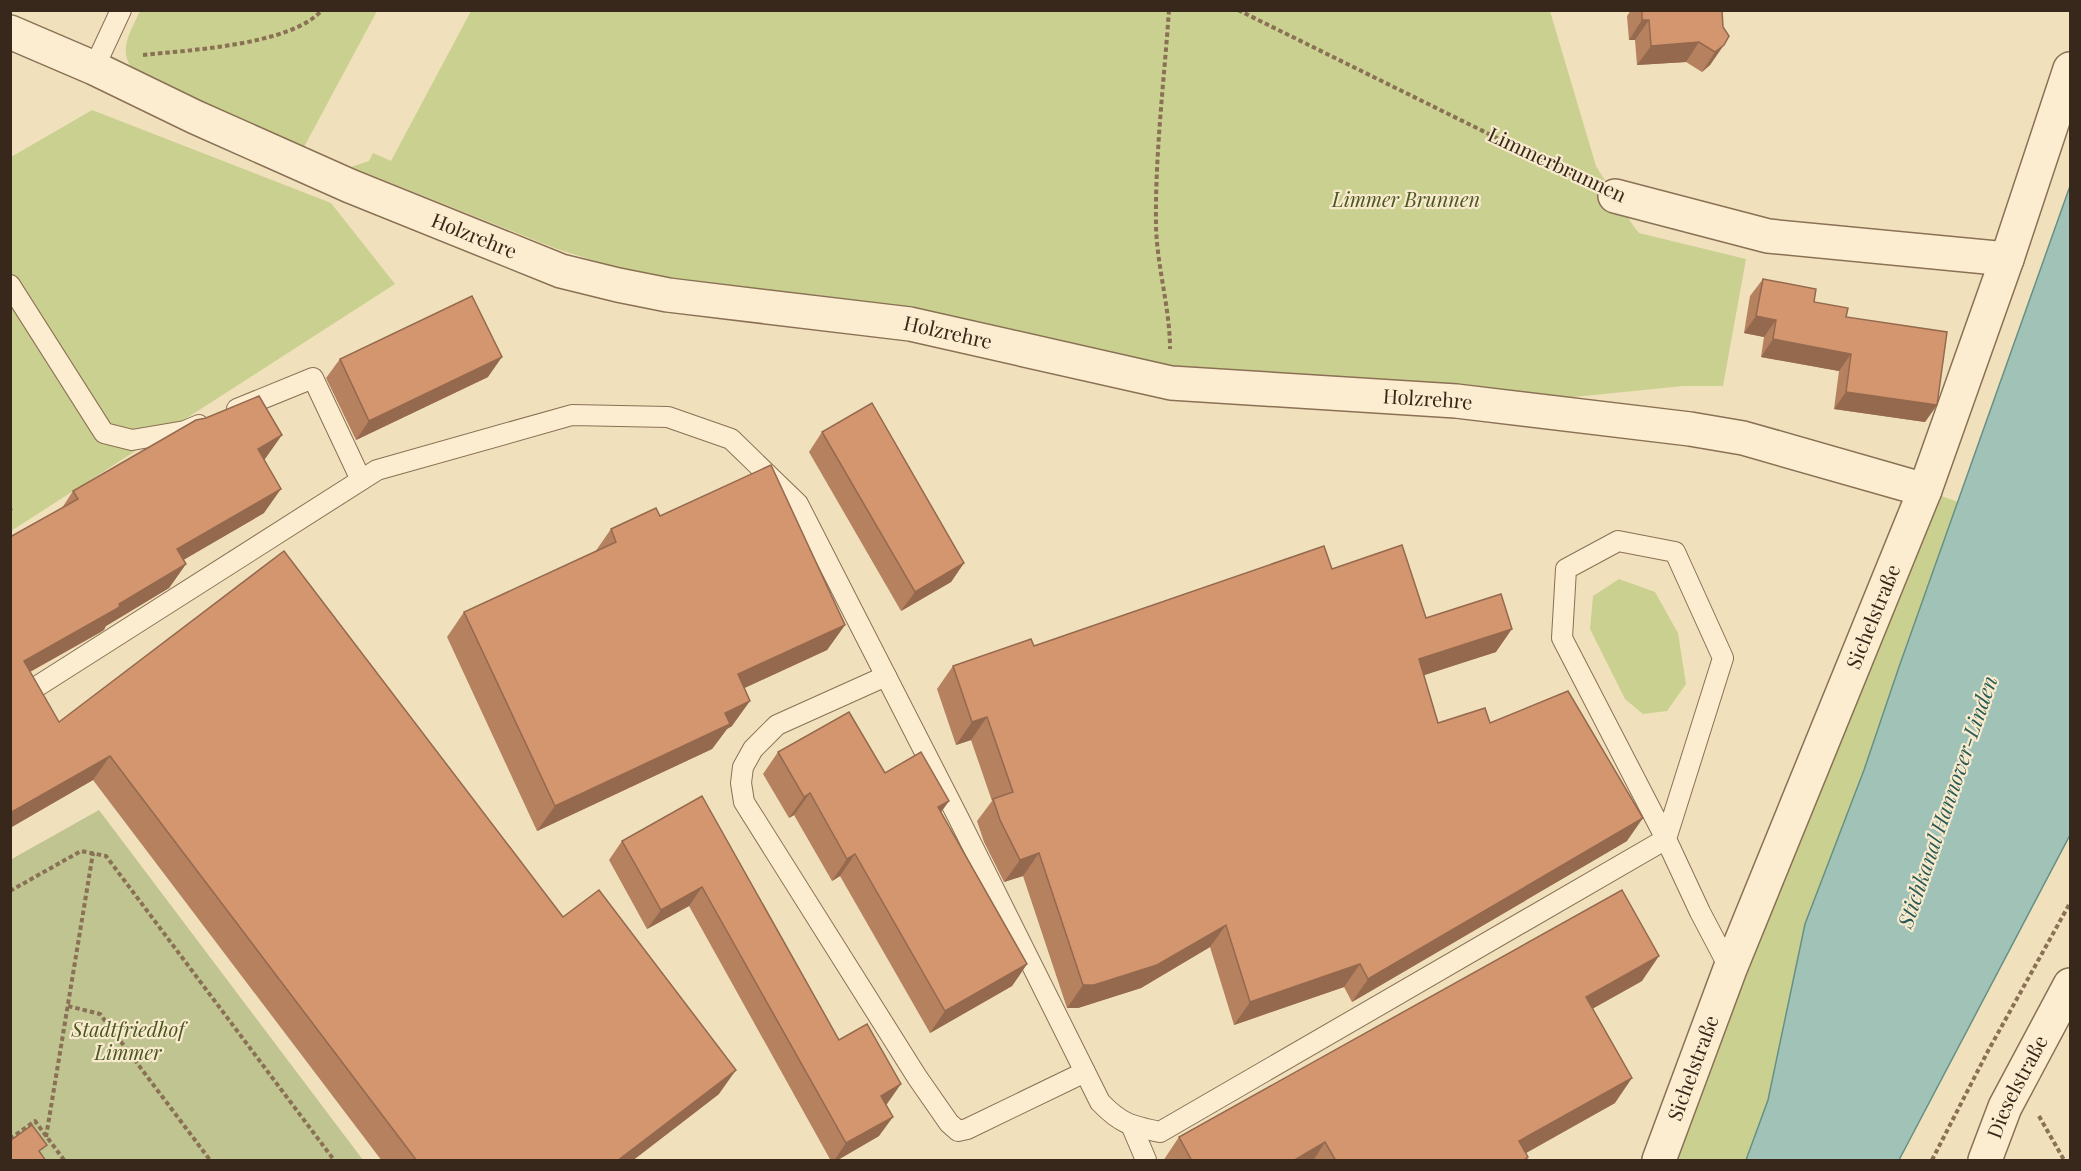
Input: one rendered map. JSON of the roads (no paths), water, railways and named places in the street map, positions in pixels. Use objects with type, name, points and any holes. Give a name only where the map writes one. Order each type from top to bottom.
[{"type":"street","name":"Holzrehre","points":[[10,32],[94,68],[195,117],[350,186],[561,271],[668,295],[910,324],[1171,383],[1456,401],[1690,429],[1743,438],[1925,490]]},
{"type":"street","name":"Sichelstraße","points":[[1659,1161],[1730,969],[1925,490],[2007,259],[2070,69]]},
{"type":"street","name":"Limmerbrunnen","points":[[1615,196],[1768,236],[2007,259]]},
{"type":"street","name":"Dieselstraße","points":[[1984,1161],[2005,1107],[2070,986]]},
{"type":"lane","points":[[94,68],[121,10]]},
{"type":"lane","points":[[10,285],[104,433],[132,440],[184,431],[313,378],[361,480]]},
{"type":"lane","points":[[33,689],[378,470],[572,415],[668,417],[731,439],[798,504],[1100,1102],[1114,1117],[1132,1126],[1160,1132],[1666,839],[1723,658],[1675,552],[1618,541],[1566,569],[1562,638],[1666,839],[1730,969]]},
{"type":"lane","points":[[886,676],[777,725],[753,749],[743,767],[741,783],[744,802],[917,1077],[958,1131],[967,1129],[1085,1072]]},
{"type":"lane","points":[[1132,1126],[1146,1161]]},
{"type":"water","name":"Stichkanal Hannover-Linden","points":[[2070,186],[2070,835],[1899,1160],[1746,1160],[1768,1100],[1805,924],[1864,770]]},
{"type":"park label","name":"Limmer Brunnen","points":[[1406,200]]},
{"type":"park label","name":"Stadtfriedhof Limmer","points":[[128,1042]]}]
